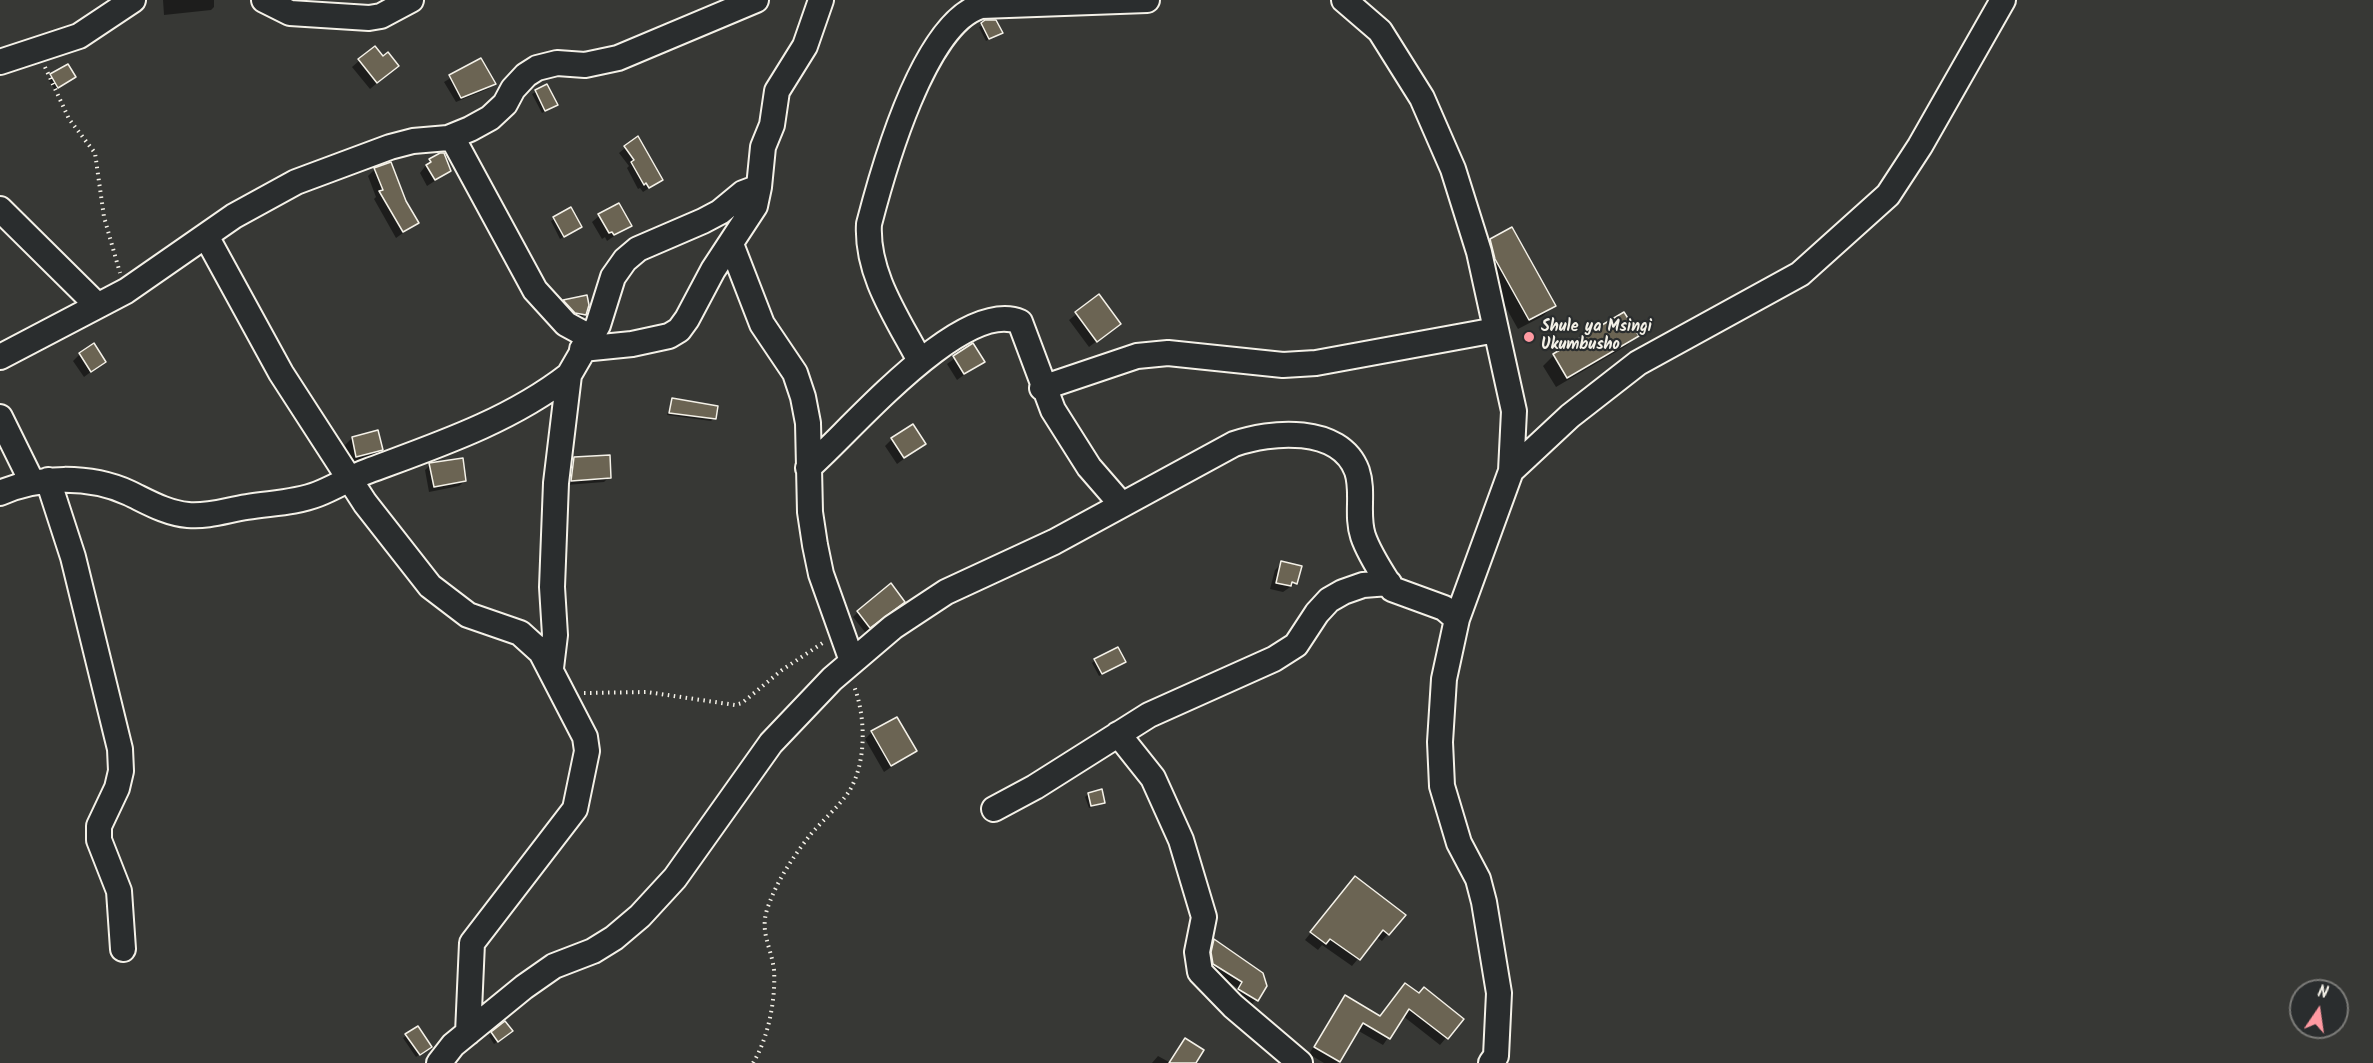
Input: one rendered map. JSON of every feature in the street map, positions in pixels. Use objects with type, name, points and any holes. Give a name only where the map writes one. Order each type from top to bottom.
[{"type":"street","points":[[0,62],[79,36],[134,0]]},
{"type":"street","points":[[264,0],[290,13],[325,7],[347,18],[381,16],[411,0]]},
{"type":"street","points":[[0,357],[126,291],[264,199],[327,168],[413,141],[452,137],[490,118],[526,75],[537,68],[557,63],[585,65],[618,58],[756,0]]},
{"type":"street","points":[[452,137],[535,290],[586,343],[648,341],[679,330],[713,270],[751,215],[759,187],[763,147],[772,125],[777,91],[805,46],[821,0]]},
{"type":"street","points":[[920,361],[873,266],[869,232],[874,207],[905,111],[925,65],[943,36],[968,10],[981,6],[1147,0]]},
{"type":"street","points":[[1344,0],[1380,31]]},
{"type":"street","points":[[1370,0],[1380,31],[1422,98],[1453,169],[1479,252],[1514,411],[1511,471],[1457,619],[1444,679],[1440,742],[1442,786],[1459,843],[1478,879],[1499,993],[1496,1056],[1491,1063]]},
{"type":"street","points":[[1511,471],[1570,416],[1638,363],[1800,274],[1888,195],[1920,146],[2003,0]]},
{"type":"street","points":[[551,668],[555,635],[552,587],[556,483],[569,375],[598,325],[614,277],[638,249],[703,221],[720,212],[743,193],[759,187]]},
{"type":"street","points":[[0,209],[97,305]]},
{"type":"street","points":[[206,236],[281,373],[349,478],[430,586],[468,615],[508,627],[528,638],[542,652],[587,744],[577,805],[472,943],[468,1033]]},
{"type":"street","points":[[732,244],[762,324],[795,373],[808,423],[810,512],[815,545],[821,574],[841,631],[849,663]]},
{"type":"street","points":[[808,468],[920,361],[983,322],[992,318],[1010,318],[1020,322],[1023,327],[1042,388],[1065,431],[1089,467],[1122,505]]},
{"type":"street","points":[[1042,388],[1137,356],[1168,353],[1273,364],[1316,363],[1496,330]]},
{"type":"street","points":[[0,493],[40,481],[72,481],[112,487],[168,511],[206,515],[296,501],[318,494],[349,478],[488,425],[569,375]]},
{"type":"street","points":[[0,417],[40,481],[74,557],[120,749],[121,771],[117,788],[99,826],[99,840],[119,891],[123,949]]},
{"type":"street","points":[[439,1063],[468,1033],[554,966],[607,942],[640,916],[675,878],[771,743],[849,663],[893,627],[946,592],[1054,542],[1197,463],[1254,436],[1283,433],[1318,438],[1334,444],[1356,470],[1361,491],[1363,536],[1392,588],[1444,608],[1457,619]]},
{"type":"street","points":[[994,809],[1035,788],[1118,734],[1183,699],[1245,674],[1274,659],[1296,645],[1317,612],[1329,600],[1363,585],[1389,583]]},
{"type":"street","points":[[1118,734],[1153,778],[1181,840],[1204,916],[1197,952],[1200,972],[1233,1006],[1300,1063]]},
{"type":"path","points":[[39,50],[62,107],[96,153],[104,217],[126,291]]},
{"type":"path","points":[[562,695],[647,692],[735,705],[742,703],[782,670],[841,631]]},
{"type":"path","points":[[753,1063],[759,1053],[773,997],[773,967],[764,933],[768,905],[810,835],[849,792],[856,774],[861,747],[862,723],[859,699],[849,663]]},
{"type":"building","points":[[985,20],[996,20],[1003,33],[989,39],[981,23]]},
{"type":"building","points":[[375,46],[383,56],[388,52],[399,66],[377,83],[358,59]]},
{"type":"building","points":[[481,58],[496,84],[461,98],[449,75]]},
{"type":"building","points":[[68,64],[76,77],[58,88],[50,74]]},
{"type":"building","points":[[547,84],[558,105],[545,111],[535,90]]},
{"type":"building","points":[[638,136],[663,180],[649,188],[646,183],[644,185],[631,162],[634,160],[624,146]]},
{"type":"building","points":[[444,153],[451,171],[435,180],[426,165],[431,162],[429,159]]},
{"type":"building","points":[[391,162],[406,201],[419,223],[403,232],[379,191],[383,190],[374,168]]},
{"type":"building","points":[[619,203],[632,226],[614,235],[612,232],[609,233],[598,214]]},
{"type":"building","points":[[571,207],[582,227],[564,237],[553,217]]},
{"type":"building","points":[[1512,227],[1556,306],[1529,320],[1495,259],[1490,239]]},
{"type":"building","points":[[1099,294],[1121,324],[1097,342],[1075,312]]},
{"type":"building","points":[[587,295],[589,305],[586,315],[575,313],[563,300]]},
{"type":"building","points":[[1624,312],[1639,336],[1567,378],[1553,354]]},
{"type":"building","points":[[94,343],[106,362],[91,372],[79,353]]},
{"type":"building","points":[[973,343],[985,362],[964,374],[953,356]]},
{"type":"building","points":[[672,398],[718,406],[716,419],[669,413]]},
{"type":"building","points":[[913,424],[926,444],[904,458],[891,438]]},
{"type":"building","points":[[378,430],[383,450],[356,457],[352,437]]},
{"type":"building","points":[[610,455],[611,478],[571,481],[574,457]]},
{"type":"building","points":[[463,458],[466,481],[434,487],[429,463]]},
{"type":"building","points":[[1281,561],[1302,566],[1297,584],[1292,582],[1291,586],[1276,583]]},
{"type":"building","points":[[891,583],[905,602],[870,628],[857,611]]},
{"type":"building","points":[[1118,647],[1126,662],[1102,674],[1094,659]]},
{"type":"building","points":[[897,717],[917,751],[891,766],[871,731]]},
{"type":"building","points":[[1102,789],[1105,803],[1091,806],[1088,793]]},
{"type":"building","points":[[1355,876],[1406,915],[1389,935],[1383,930],[1360,960],[1330,939],[1326,944],[1310,932]]},
{"type":"building","points":[[1214,939],[1263,973],[1267,986],[1258,1001],[1238,989],[1242,982],[1213,964],[1211,952]]},
{"type":"building","points":[[1405,983],[1419,993],[1424,987],[1464,1019],[1448,1039],[1409,1009],[1390,1039],[1363,1023],[1340,1062],[1314,1047],[1345,995],[1380,1016]]},
{"type":"building","points":[[505,1021],[513,1031],[498,1042],[491,1032]]},
{"type":"building","points":[[418,1026],[432,1047],[420,1055],[405,1034]]},
{"type":"building","points":[[1185,1038],[1204,1050],[1196,1063],[1169,1063]]},
{"type":"place","name":"Shule ya Msingi Ukumbusho","points":[[1529,337]]}]
